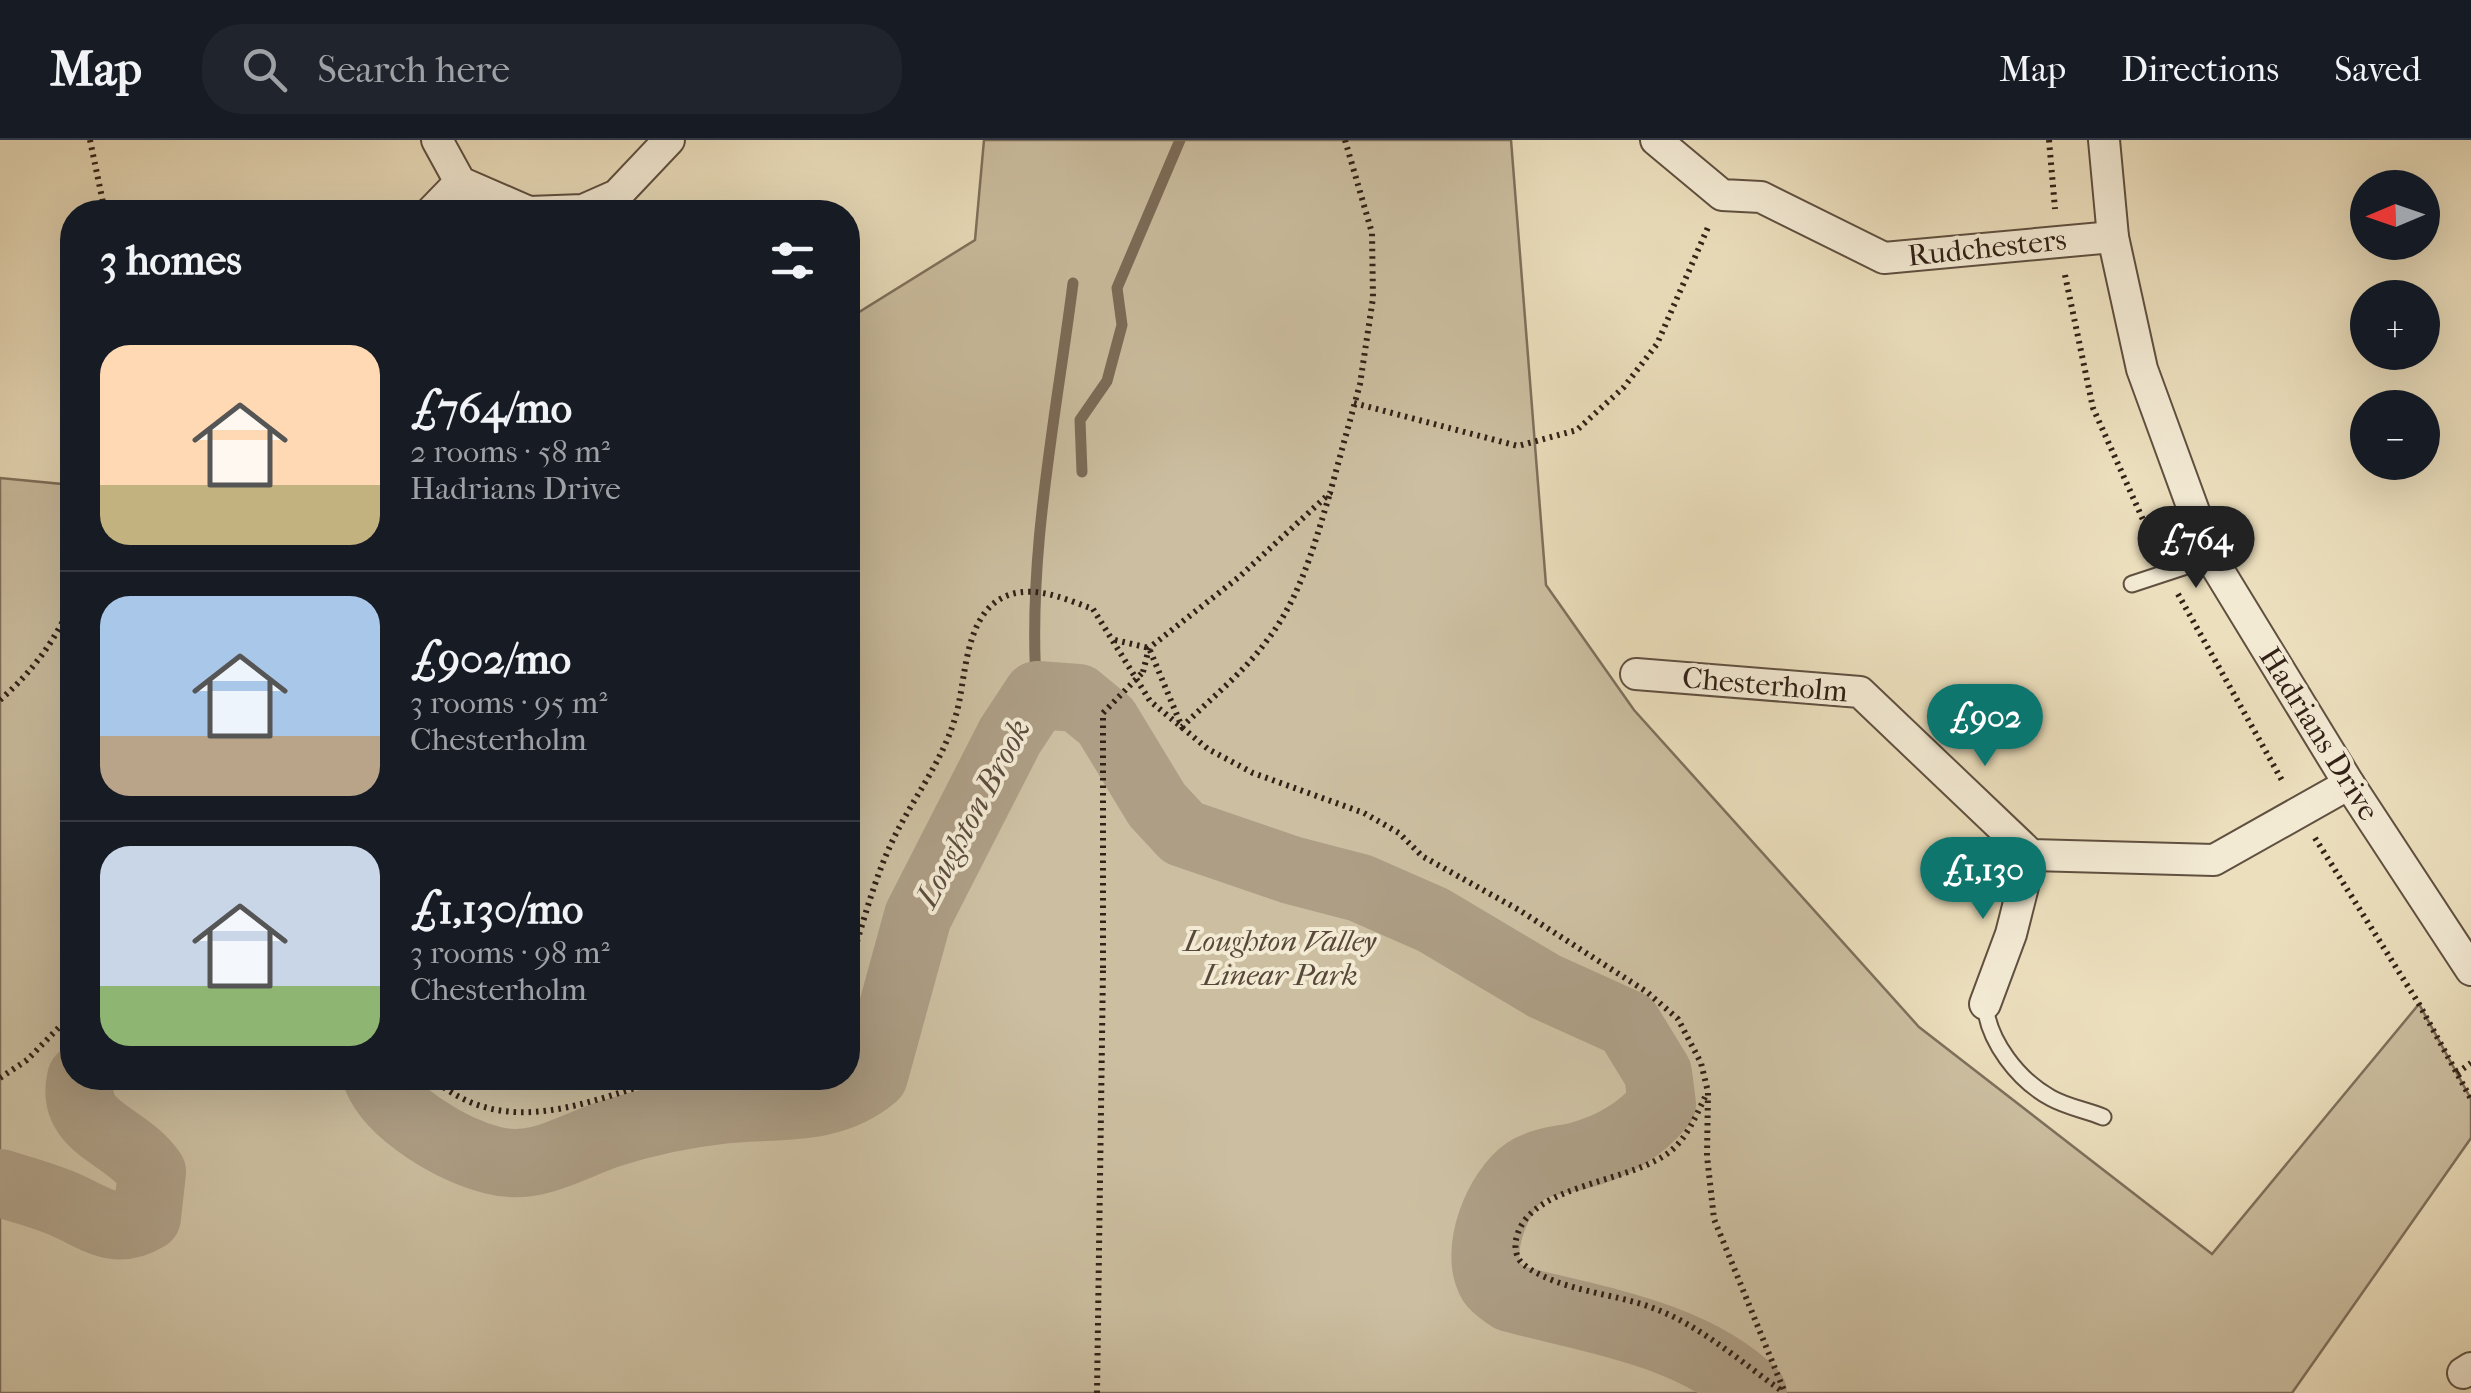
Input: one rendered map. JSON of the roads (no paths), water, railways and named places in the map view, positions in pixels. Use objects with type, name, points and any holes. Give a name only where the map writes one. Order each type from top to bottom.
[{"type":"street","points":[[437,140],[460,182],[501,200]]},
{"type":"street","points":[[607,200],[617,195],[669,140]]},
{"type":"street","name":"Rudchesters","points":[[1656,140],[1722,196],[1761,197],[1884,258],[2113,237]]},
{"type":"street","name":"Hadrians Drive","points":[[2104,140],[2113,237],[2142,370],[2211,558],[2349,784],[2471,970]]},
{"type":"street","points":[[443,200],[460,182]]},
{"type":"street","name":"Chesterholm","points":[[1636,674],[1860,692],[2031,855]]},
{"type":"street","points":[[1985,1004],[2011,934],[2031,855],[2214,860],[2349,784]]},
{"type":"lane","points":[[2132,584],[2211,558]]},
{"type":"lane","points":[[1985,1004],[1986,1022],[1999,1046],[2032,1083],[2050,1098],[2103,1117]]},
{"type":"waterway","points":[[1082,472],[1080,420],[1107,381],[1122,325],[1117,288],[1180,140]]},
{"type":"waterway","points":[[1037,695],[1039,540],[1073,283]]},
{"type":"waterway","name":"Loughton Brook","points":[[860,1086],[874,1076],[918,916],[1010,736],[1037,695],[1078,698],[1106,721],[1157,805],[1183,833],[1291,870],[1360,888],[1433,920],[1544,986],[1628,1024],[1658,1073],[1662,1104],[1635,1130],[1614,1143],[1538,1165],[1516,1180],[1491,1222],[1485,1255],[1487,1270],[1494,1285],[1510,1298],[1606,1321],[1671,1342],[1729,1373],[1753,1393]]},
{"type":"waterway","name":"Loughton Brook","points":[[0,1183],[52,1199],[107,1224],[126,1225],[147,1217],[152,1172],[91,1120],[83,1109],[80,1090]]},
{"type":"waterway","name":"Loughton Brook","points":[[384,1090],[410,1118],[442,1139],[476,1155],[508,1163],[538,1160],[664,1119],[721,1110],[802,1105],[853,1090]]},
{"type":"park label","name":"Loughton Valley Linear Park","points":[[1280,958]]}]
